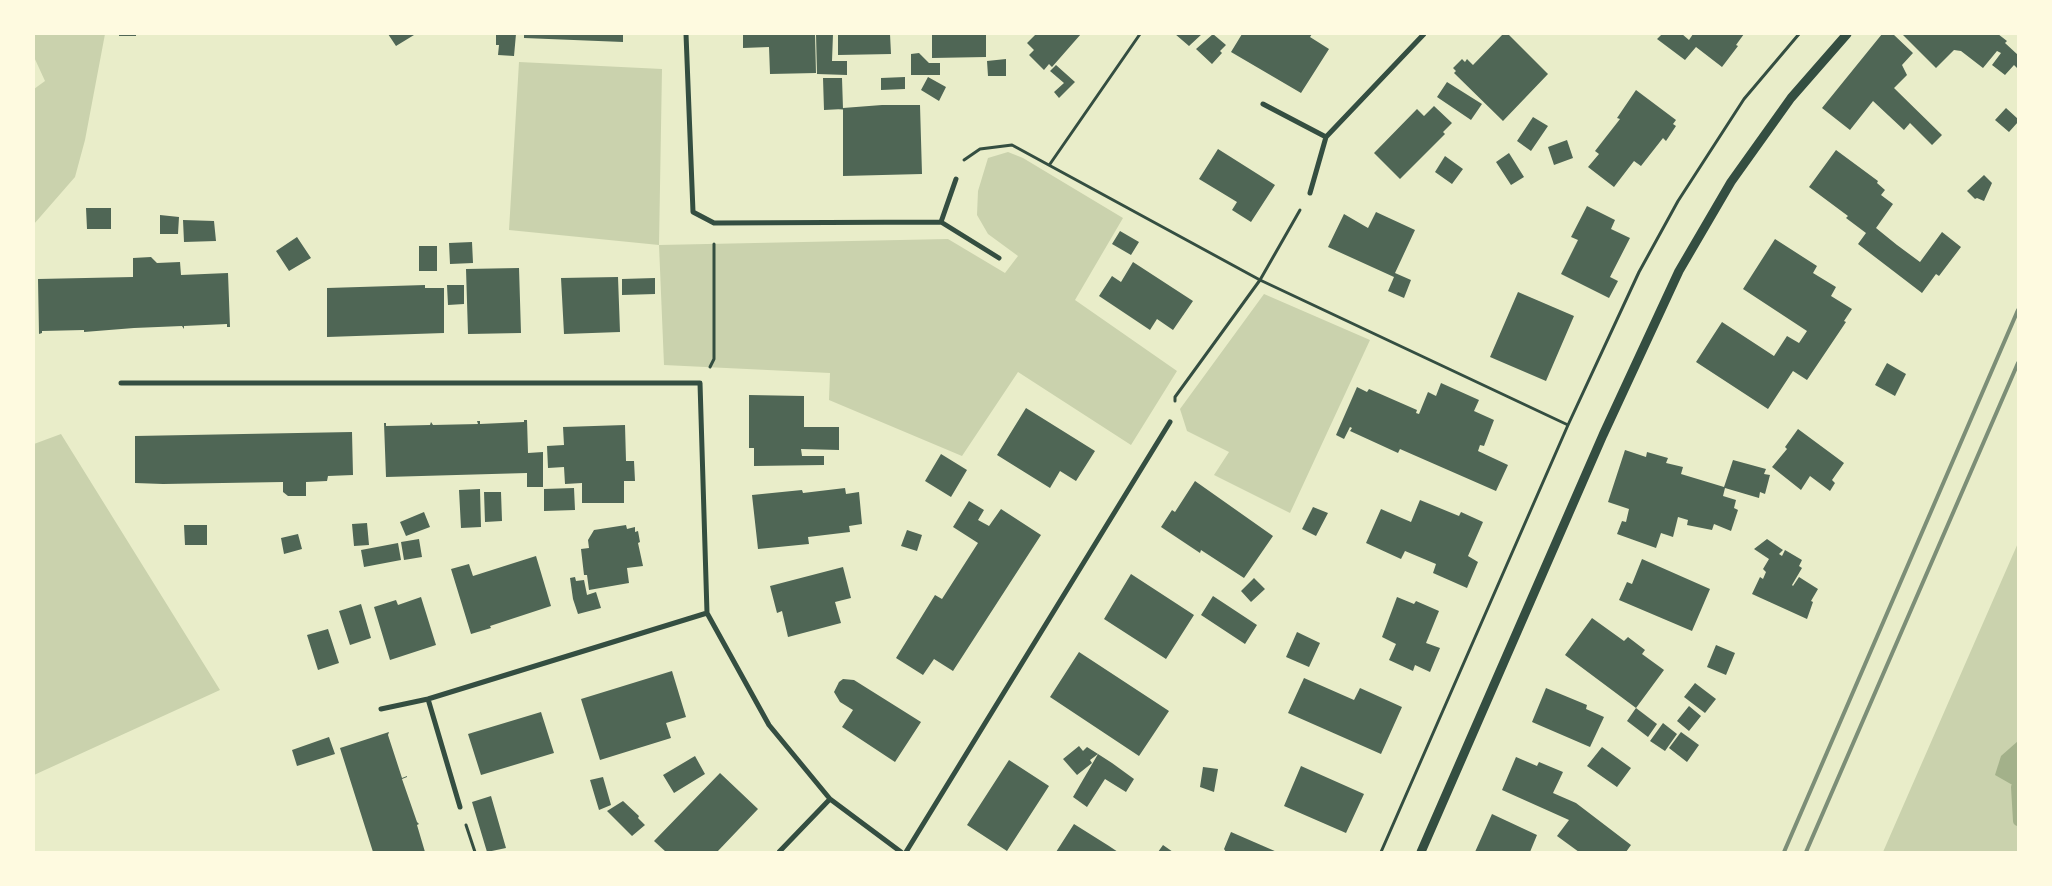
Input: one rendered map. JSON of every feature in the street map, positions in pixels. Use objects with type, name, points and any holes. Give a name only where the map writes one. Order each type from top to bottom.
[{"type":"street","points":[[686,34],[693,212],[714,224],[941,222],[1000,258]]},
{"type":"street","points":[[1310,192],[1326,138],[1424,34]]},
{"type":"street","points":[[1421,852],[1603,435],[1679,271],[1737,174],[1791,98],[1847,34]]},
{"type":"street","points":[[1263,104],[1326,138]]},
{"type":"street","points":[[941,222],[956,179]]},
{"type":"street","points":[[122,383],[700,383],[707,614],[769,725],[830,799],[901,852]]},
{"type":"street","points":[[906,852],[1170,422]]},
{"type":"street","points":[[381,709],[428,699],[707,614]]},
{"type":"street","points":[[428,699],[460,807]]},
{"type":"street","points":[[779,852],[830,799]]},
{"type":"path","points":[[1050,164],[1140,34]]},
{"type":"path","points":[[1381,852],[1568,425],[1639,272],[1678,201],[1744,99],[1799,34]]},
{"type":"path","points":[[956,179],[964,160],[980,149],[1012,145],[1260,280],[1568,425]]},
{"type":"path","points":[[1170,422],[1176,397],[1260,280],[1310,192]]},
{"type":"path","points":[[700,383],[714,360],[714,224]]},
{"type":"path","points":[[460,807],[475,852]]},
{"type":"shaded area","points":[[34,34],[105,34],[85,140],[75,177],[34,224],[34,89],[45,81],[34,57]]},
{"type":"shaded area","points":[[519,62],[662,69],[659,245],[509,230]]},
{"type":"shaded area","points":[[1008,152],[1023,158],[1123,218],[1075,300],[1177,371],[1131,445],[1018,372],[962,456],[829,400],[830,373],[664,365],[659,245],[948,239],[1005,273],[1018,256],[988,234],[977,215],[978,191],[988,158]]},
{"type":"shaded area","points":[[1264,294],[1370,340],[1290,513],[1214,475],[1229,452],[1187,431],[1180,409]]},
{"type":"shaded area","points":[[61,434],[220,690],[34,775],[34,444]]},
{"type":"shaded area","points":[[2018,543],[2018,852],[1883,852]]},
{"type":"shaded area","points":[[2018,741],[2018,785],[2016,787],[1995,775],[2001,756]]},
{"type":"building","points":[[119,34],[136,34],[136,36],[119,36]]},
{"type":"building","points":[[388,34],[413,34],[414,35],[396,46]]},
{"type":"building","points":[[496,34],[516,34],[514,56],[498,55],[499,45],[496,45]]},
{"type":"building","points":[[524,34],[623,34],[623,42],[524,38]]},
{"type":"building","points":[[743,34],[815,34],[816,73],[770,74],[769,47],[743,48]]},
{"type":"building","points":[[816,34],[833,34],[832,61],[847,61],[847,75],[817,74]]},
{"type":"building","points":[[838,34],[890,34],[891,54],[838,55]]},
{"type":"building","points":[[932,34],[986,34],[986,57],[932,58]]},
{"type":"building","points":[[1036,34],[1081,34],[1052,67],[1049,64],[1044,70],[1029,55],[1034,50],[1027,43]]},
{"type":"building","points":[[1175,34],[1202,34],[1189,46]]},
{"type":"building","points":[[1213,34],[1226,45],[1220,51],[1222,53],[1212,64],[1196,49]]},
{"type":"building","points":[[1242,34],[1312,34],[1310,37],[1329,49],[1301,93],[1231,52]]},
{"type":"building","points":[[1503,34],[1508,34],[1548,74],[1503,121],[1454,73],[1456,71],[1453,68],[1462,59],[1465,62],[1467,59],[1473,65]]},
{"type":"building","points":[[1662,34],[1682,34],[1689,40],[1693,34],[1744,34],[1736,45],[1738,46],[1722,67],[1696,47],[1685,60],[1657,39]]},
{"type":"building","points":[[1882,34],[1893,34],[1913,53],[1902,65],[1907,75],[1894,88],[1942,135],[1932,145],[1910,123],[1904,130],[1873,101],[1850,130],[1822,108]]},
{"type":"building","points":[[1902,34],[1998,34],[2007,41],[2005,43],[2018,55],[2018,69],[2014,65],[2005,75],[1992,65],[2001,53],[1997,51],[1983,68],[1961,51],[1954,50],[1936,68]]},
{"type":"building","points":[[919,53],[929,63],[940,63],[940,75],[911,75],[911,54]]},
{"type":"building","points":[[1006,59],[1006,76],[988,76],[987,61]]},
{"type":"building","points":[[1056,65],[1075,82],[1059,98],[1054,92],[1064,83],[1050,71]]},
{"type":"building","points":[[905,77],[905,89],[881,90],[881,78]]},
{"type":"building","points":[[928,77],[946,87],[939,101],[921,90]]},
{"type":"building","points":[[823,78],[842,78],[843,109],[824,110]]},
{"type":"building","points":[[1447,82],[1482,104],[1471,120],[1437,97]]},
{"type":"building","points":[[1636,90],[1676,120],[1673,124],[1676,126],[1666,141],[1663,138],[1641,166],[1634,161],[1614,187],[1588,167],[1599,154],[1595,151],[1620,119],[1617,118]]},
{"type":"building","points":[[920,105],[922,174],[843,176],[843,108]]},
{"type":"building","points":[[1434,106],[1452,123],[1443,132],[1445,134],[1400,179],[1374,153],[1417,109],[1424,116]]},
{"type":"building","points":[[2006,108],[2018,119],[2018,122],[2009,132],[1995,120]]},
{"type":"building","points":[[1533,117],[1548,126],[1531,151],[1517,141]]},
{"type":"building","points":[[1567,140],[1573,158],[1554,165],[1548,147]]},
{"type":"building","points":[[1218,149],[1275,185],[1251,222],[1232,210],[1237,202],[1199,179]]},
{"type":"building","points":[[1836,150],[1878,181],[1877,183],[1885,190],[1881,195],[1893,204],[1876,228],[1897,245],[1920,262],[1942,232],[1961,247],[1939,276],[1936,274],[1922,293],[1858,244],[1866,233],[1846,218],[1848,216],[1809,187]]},
{"type":"building","points":[[1509,153],[1524,177],[1511,185],[1496,162]]},
{"type":"building","points":[[1445,156],[1463,169],[1452,184],[1435,172]]},
{"type":"building","points":[[1984,175],[1992,183],[1984,201],[1975,199],[1967,191]]},
{"type":"building","points":[[1587,206],[1615,220],[1611,229],[1630,238],[1610,277],[1618,281],[1609,298],[1561,274],[1578,240],[1571,237]]},
{"type":"building","points":[[86,208],[111,208],[111,229],[87,229]]},
{"type":"building","points":[[1376,212],[1415,230],[1395,273],[1411,280],[1404,298],[1388,291],[1394,277],[1328,247],[1344,214],[1368,228]]},
{"type":"building","points":[[160,215],[179,217],[178,234],[160,234]]},
{"type":"building","points":[[183,220],[214,221],[216,241],[184,242]]},
{"type":"building","points":[[1120,231],[1139,242],[1131,255],[1112,244]]},
{"type":"building","points":[[297,237],[311,258],[289,271],[276,251]]},
{"type":"building","points":[[1775,239],[1817,266],[1813,273],[1836,287],[1831,296],[1852,309],[1844,321],[1846,322],[1807,380],[1793,371],[1768,409],[1696,362],[1722,322],[1774,356],[1787,336],[1799,343],[1807,331],[1743,289]]},
{"type":"building","points":[[472,242],[473,263],[450,264],[449,243]]},
{"type":"building","points":[[419,246],[437,246],[437,271],[419,271]]},
{"type":"building","points":[[151,257],[157,263],[180,262],[181,275],[228,273],[230,327],[227,327],[227,324],[184,326],[184,329],[182,326],[84,332],[84,330],[42,331],[39,334],[38,279],[133,277],[133,258]]},
{"type":"building","points":[[1133,262],[1193,301],[1173,330],[1157,319],[1150,330],[1099,296],[1112,276],[1121,282]]},
{"type":"building","points":[[519,268],[521,333],[468,334],[466,269]]},
{"type":"building","points":[[618,277],[620,332],[564,334],[561,278]]},
{"type":"building","points":[[655,278],[655,294],[622,295],[622,279]]},
{"type":"building","points":[[425,285],[425,288],[444,288],[444,333],[327,337],[327,288]]},
{"type":"building","points":[[447,285],[464,285],[464,304],[448,305]]},
{"type":"building","points":[[1518,292],[1574,316],[1546,381],[1490,357]]},
{"type":"building","points":[[1887,363],[1906,374],[1895,396],[1875,385]]},
{"type":"building","points":[[1441,383],[1479,400],[1474,411],[1494,420],[1484,446],[1480,445],[1478,451],[1508,465],[1496,491],[1400,449],[1398,453],[1350,431],[1352,428],[1350,427],[1344,439],[1336,435],[1357,387],[1367,392],[1369,389],[1417,410],[1416,413],[1419,414],[1428,392],[1436,396]]},
{"type":"building","points":[[749,395],[804,396],[804,427],[839,427],[839,450],[801,449],[802,456],[824,456],[824,465],[754,466],[754,448],[749,448]]},
{"type":"building","points":[[1026,408],[1095,451],[1076,481],[1060,471],[1050,488],[997,455]]},
{"type":"building","points":[[524,420],[527,420],[528,453],[543,452],[543,487],[527,487],[527,473],[386,477],[384,423],[386,423],[386,426],[430,425],[431,422],[433,425],[478,424],[477,421],[480,421],[480,424],[524,422]]},
{"type":"building","points":[[625,425],[626,461],[634,461],[635,481],[624,481],[624,503],[582,503],[582,483],[565,484],[564,467],[548,468],[547,446],[564,445],[563,427]]},
{"type":"building","points":[[1798,429],[1844,463],[1832,480],[1835,483],[1830,491],[1810,476],[1801,490],[1772,467],[1787,449],[1785,447]]},
{"type":"building","points":[[352,432],[353,475],[328,476],[327,481],[306,482],[306,496],[288,496],[283,492],[283,482],[135,483],[135,436]]},
{"type":"building","points":[[1625,450],[1646,457],[1647,452],[1668,458],[1666,463],[1683,467],[1681,474],[1724,487],[1733,460],[1766,469],[1764,474],[1770,475],[1765,494],[1760,492],[1759,498],[1725,488],[1723,496],[1736,500],[1734,508],[1738,510],[1731,531],[1714,524],[1712,530],[1687,525],[1688,520],[1678,517],[1673,537],[1661,533],[1656,548],[1617,534],[1622,521],[1626,522],[1629,509],[1608,502]]},
{"type":"building","points":[[941,454],[967,470],[951,497],[925,481]]},
{"type":"building","points":[[1195,481],[1273,536],[1244,578],[1201,550],[1200,553],[1161,527],[1172,510],[1175,512]]},
{"type":"building","points":[[574,488],[575,510],[544,511],[544,489]]},
{"type":"building","points":[[845,488],[846,494],[859,492],[862,524],[849,526],[850,532],[808,537],[809,544],[758,549],[752,495],[802,490],[803,493]]},
{"type":"building","points":[[480,489],[481,527],[461,528],[459,490]]},
{"type":"building","points":[[484,492],[501,492],[502,521],[485,522]]},
{"type":"building","points":[[1420,500],[1459,516],[1461,512],[1483,522],[1468,556],[1478,562],[1467,588],[1433,573],[1436,564],[1405,551],[1401,559],[1366,543],[1381,509],[1411,522]]},
{"type":"building","points":[[969,501],[984,510],[978,520],[989,526],[1001,509],[1041,535],[953,671],[934,659],[923,675],[896,658],[935,595],[942,599],[978,543],[953,527]]},
{"type":"building","points":[[1313,507],[1328,513],[1316,536],[1302,529]]},
{"type":"building","points":[[424,512],[430,527],[406,536],[400,522]]},
{"type":"building","points":[[367,523],[369,545],[354,546],[352,524]]},
{"type":"building","points":[[184,525],[207,525],[207,545],[185,545]]},
{"type":"building","points":[[626,525],[627,529],[635,527],[635,532],[638,531],[640,542],[638,543],[643,566],[627,568],[629,583],[589,590],[587,575],[584,575],[581,549],[589,548],[588,540],[594,530]]},
{"type":"building","points":[[907,530],[922,535],[917,551],[901,546]]},
{"type":"building","points":[[298,534],[302,549],[284,554],[281,538]]},
{"type":"building","points":[[419,539],[422,557],[404,560],[401,542]]},
{"type":"building","points":[[1767,539],[1783,550],[1779,554],[1782,556],[1785,550],[1802,560],[1799,566],[1802,568],[1793,586],[1799,577],[1818,589],[1811,601],[1813,602],[1807,619],[1752,594],[1760,577],[1763,579],[1766,572],[1763,569],[1769,559],[1754,549]]},
{"type":"building","points":[[398,543],[401,560],[364,567],[361,550]]},
{"type":"building","points":[[536,556],[551,606],[471,634],[451,569],[469,564],[473,576]]},
{"type":"building","points":[[1642,559],[1710,589],[1692,631],[1619,600],[1627,582],[1632,584]]},
{"type":"building","points":[[843,567],[851,598],[835,602],[841,623],[788,637],[782,611],[777,613],[770,586]]},
{"type":"building","points":[[1131,574],[1194,615],[1166,659],[1104,619]]},
{"type":"building","points":[[575,577],[576,581],[584,580],[587,595],[596,592],[601,608],[578,614],[573,599],[570,578]]},
{"type":"building","points":[[1254,578],[1265,589],[1251,602],[1241,591]]},
{"type":"building","points":[[1213,596],[1257,625],[1245,644],[1201,615]]},
{"type":"building","points":[[421,597],[436,645],[390,660],[374,607],[396,600],[398,605]]},
{"type":"building","points":[[1397,597],[1414,604],[1416,601],[1439,611],[1426,643],[1440,648],[1430,672],[1415,665],[1413,671],[1389,660],[1396,644],[1382,637]]},
{"type":"building","points":[[361,604],[371,638],[350,645],[339,611]]},
{"type":"building","points":[[1592,618],[1624,641],[1628,637],[1645,650],[1642,654],[1664,670],[1636,708],[1565,655]]},
{"type":"building","points":[[328,629],[339,663],[318,670],[307,635]]},
{"type":"building","points":[[1297,632],[1320,643],[1309,667],[1286,657]]},
{"type":"building","points":[[1716,645],[1735,653],[1726,675],[1707,667]]},
{"type":"building","points":[[1079,652],[1169,711],[1139,756],[1050,697]]},
{"type":"building","points":[[672,671],[686,717],[666,723],[671,738],[600,760],[581,699]]},
{"type":"building","points":[[1304,678],[1354,700],[1360,688],[1402,707],[1381,754],[1288,713]]},
{"type":"building","points":[[843,679],[854,680],[921,722],[895,762],[842,727],[853,710],[840,702],[834,692],[839,682]]},
{"type":"building","points":[[1695,683],[1716,699],[1705,713],[1684,697]]},
{"type":"building","points":[[1546,688],[1587,705],[1586,709],[1604,717],[1590,747],[1532,722]]},
{"type":"building","points":[[1689,706],[1701,716],[1689,731],[1677,721]]},
{"type":"building","points":[[1636,708],[1657,724],[1648,737],[1627,721]]},
{"type":"building","points":[[541,712],[554,753],[481,775],[468,734]]},
{"type":"building","points":[[1663,723],[1677,734],[1665,751],[1650,741]]},
{"type":"building","points":[[389,732],[388,735],[402,778],[407,776],[402,779],[419,824],[417,825],[425,852],[373,852],[340,748]]},
{"type":"building","points":[[1681,732],[1699,745],[1687,762],[1669,748]]},
{"type":"building","points":[[329,737],[335,754],[297,766],[292,750]]},
{"type":"building","points":[[1079,746],[1083,751],[1087,747],[1098,754],[1090,760],[1092,763],[1077,775],[1063,759]]},
{"type":"building","points":[[1602,747],[1631,768],[1617,787],[1587,766]]},
{"type":"building","points":[[1098,754],[1134,779],[1126,792],[1105,779],[1087,807],[1073,797]]},
{"type":"building","points":[[695,756],[705,774],[674,793],[663,775]]},
{"type":"building","points":[[1516,757],[1537,766],[1539,762],[1563,772],[1553,793],[1576,803],[1631,845],[1626,852],[1579,852],[1557,836],[1569,820],[1502,790]]},
{"type":"building","points":[[1009,760],[1049,786],[1007,851],[967,825]]},
{"type":"building","points":[[1301,766],[1364,794],[1346,833],[1284,806]]},
{"type":"building","points":[[1203,767],[1218,769],[1214,792],[1200,787]]},
{"type":"building","points":[[720,773],[758,809],[717,852],[666,852],[654,841]]},
{"type":"building","points":[[603,777],[611,805],[599,810],[590,780]]},
{"type":"building","points":[[491,796],[506,848],[487,852],[472,802]]},
{"type":"building","points":[[623,801],[639,816],[638,818],[645,825],[632,836],[607,811]]},
{"type":"building","points":[[1492,814],[1537,835],[1530,852],[1475,852]]},
{"type":"building","points":[[1074,824],[1109,846],[1118,852],[1056,852]]},
{"type":"building","points":[[1231,832],[1277,852],[1226,852],[1224,849]]},
{"type":"building","points":[[1163,845],[1173,852],[1158,852]]},
{"type":"waterway","points":[[2016,787],[2018,821]]},
{"type":"railway","points":[[1784,852],[2018,310]]},
{"type":"railway","points":[[1806,852],[2018,363]]}]
